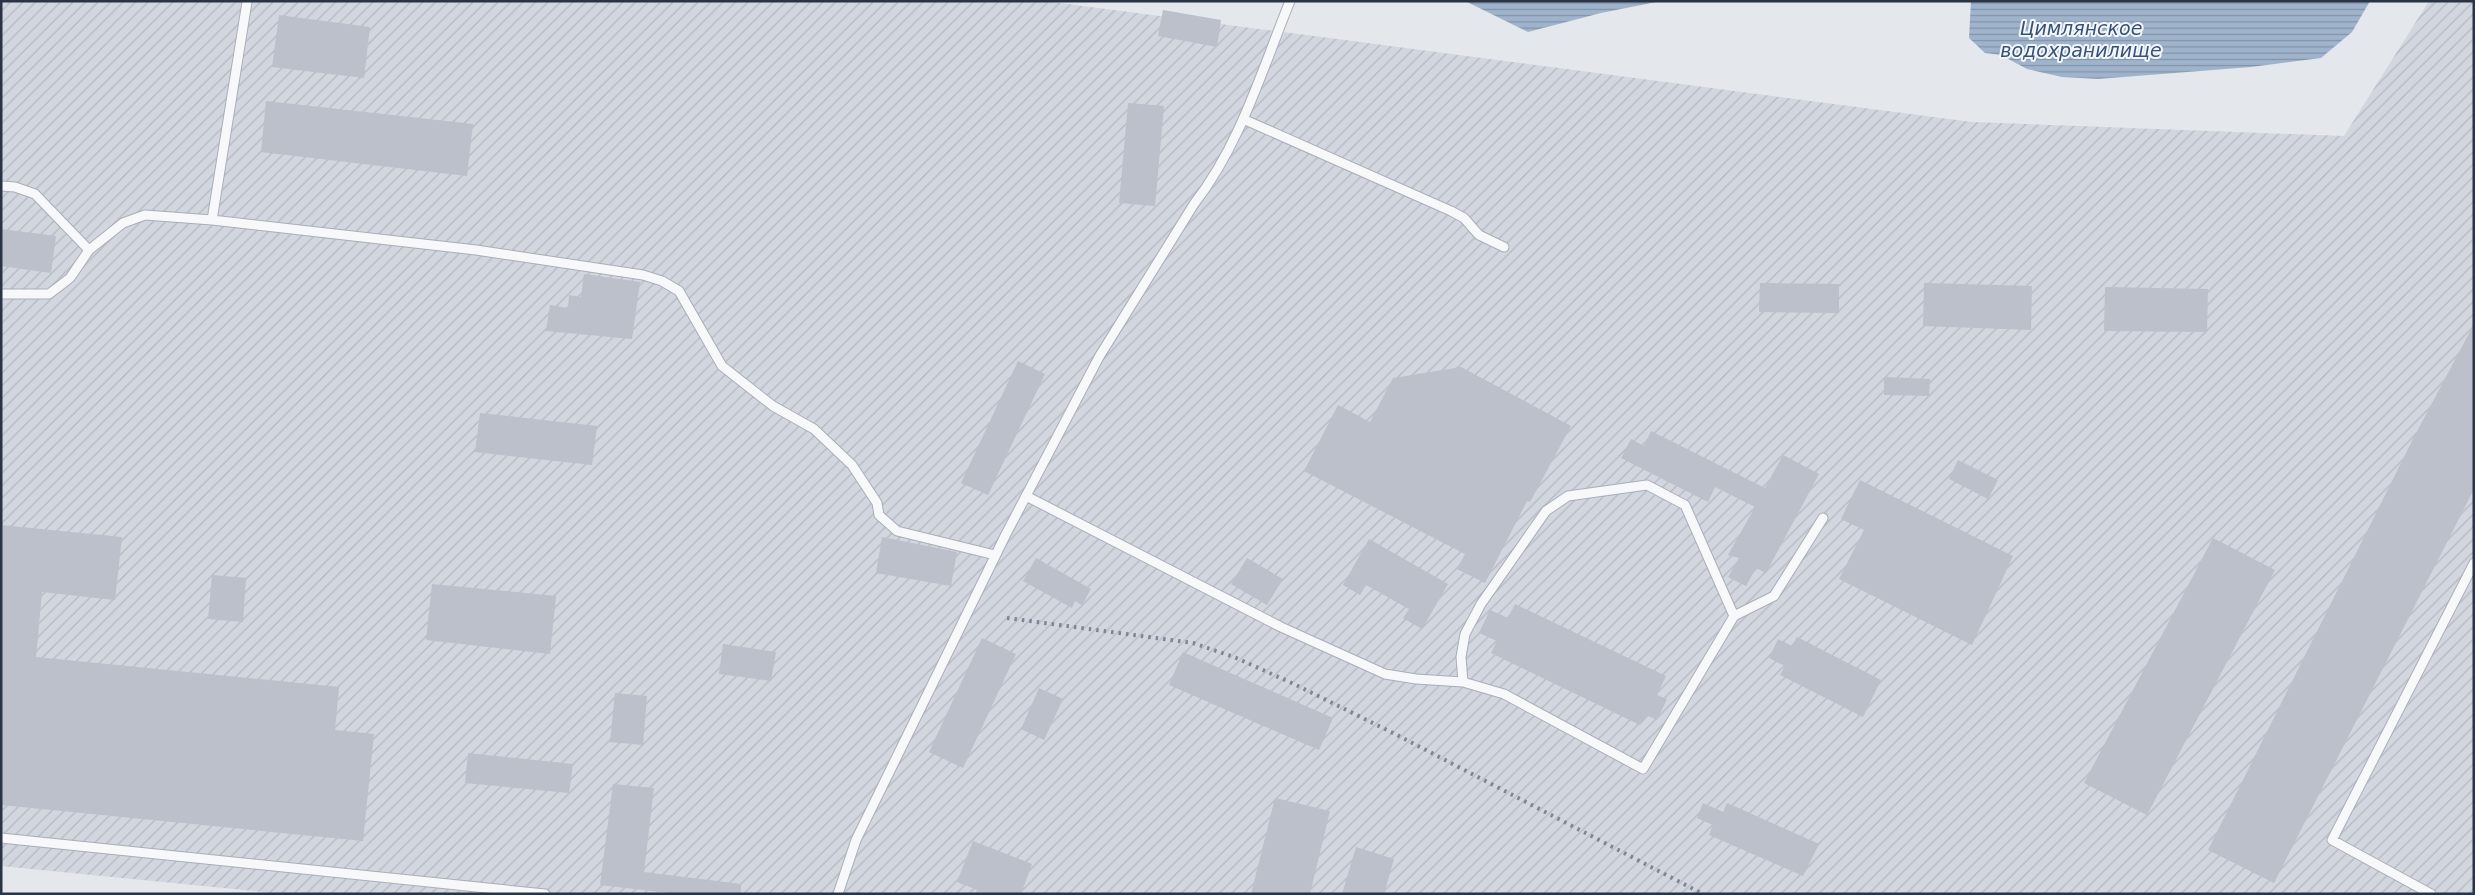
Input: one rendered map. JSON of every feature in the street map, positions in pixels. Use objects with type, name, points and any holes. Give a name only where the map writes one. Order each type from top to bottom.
[{"type":"lane","points":[[838,894],[856,840],[995,555],[1099,357],[1194,204],[1212,181],[1243,119],[1290,1]]},
{"type":"lane","points":[[212,220],[247,2]]},
{"type":"lane","points":[[1243,119],[1452,211],[1464,218],[1479,235],[1504,246]]},
{"type":"lane","points":[[1,186],[15,187],[35,194],[89,250]]},
{"type":"lane","points":[[1,294],[49,294],[70,278],[89,250],[123,223],[145,215],[212,220],[476,250],[643,275],[662,281],[679,291],[722,366],[773,406],[814,430],[852,465],[877,503],[879,515],[889,525],[897,530],[995,555]]},
{"type":"lane","points":[[1463,682],[1461,657],[1465,634],[1481,604],[1546,511],[1568,496],[1647,485],[1685,505],[1734,616]]},
{"type":"lane","points":[[1026,496],[1281,627],[1385,674],[1416,679],[1463,682],[1504,694],[1643,769],[1734,616],[1774,596],[1823,518]]},
{"type":"lane","points":[[2431,894],[2332,840],[2474,563]]},
{"type":"lane","points":[[1,838],[545,894]]},
{"type":"shaded area","points":[[1,1],[1045,1],[1972,122],[2344,136],[2429,1],[2474,1],[2474,894],[283,894],[1,866]]},
{"type":"water","points":[[1465,1],[1661,1],[1601,13],[1528,32]]},
{"type":"water","name":"Цимлянское водохранилище","points":[[1971,1],[2370,1],[2352,32],[2321,58],[2251,67],[2098,79],[2062,77],[2027,69],[2001,55],[1985,53],[1969,38]]},
{"type":"building","points":[[1163,10],[1221,20],[1217,47],[1158,36]]},
{"type":"building","points":[[279,15],[370,27],[364,78],[272,67]]},
{"type":"building","points":[[266,101],[473,124],[467,176],[261,152]]},
{"type":"building","points":[[1128,103],[1164,106],[1155,206],[1119,203]]},
{"type":"building","points":[[1,229],[56,236],[51,273],[1,266]]},
{"type":"building","points":[[584,274],[640,282],[632,339],[546,331],[550,305],[568,308],[569,295],[581,297]]},
{"type":"building","points":[[1760,283],[1839,284],[1839,313],[1759,312]]},
{"type":"building","points":[[1924,283],[2032,286],[2031,330],[1923,326]]},
{"type":"building","points":[[2105,287],[2208,289],[2207,332],[2104,331]]},
{"type":"building","points":[[2474,324],[2474,489],[2274,883],[2208,850],[2413,439]]},
{"type":"building","points":[[1018,361],[1045,374],[988,495],[961,483]]},
{"type":"building","points":[[1461,367],[1571,426],[1530,502],[1527,501],[1485,583],[1457,569],[1465,554],[1304,471],[1338,405],[1370,422],[1393,378]]},
{"type":"building","points":[[1884,377],[1930,379],[1929,396],[1884,395]]},
{"type":"building","points":[[480,413],[597,426],[592,465],[475,452]]},
{"type":"building","points":[[1651,431],[1765,488],[1783,455],[1819,474],[1766,573],[1756,568],[1746,586],[1728,577],[1739,558],[1728,555],[1755,507],[1715,487],[1708,502],[1621,458],[1631,439],[1644,446]]},
{"type":"building","points":[[1958,460],[1998,480],[1988,499],[1949,479]]},
{"type":"building","points":[[1860,480],[2013,556],[1972,645],[1839,579],[1864,530],[1841,519]]},
{"type":"building","points":[[1,525],[122,537],[115,600],[42,592],[36,657],[339,687],[335,730],[374,734],[363,841],[1,805]]},
{"type":"building","points":[[882,537],[957,552],[951,586],[876,573]]},
{"type":"building","points":[[2213,538],[2275,570],[2147,815],[2084,783]]},
{"type":"building","points":[[1369,539],[1448,584],[1422,629],[1403,618],[1409,609],[1366,585],[1360,595],[1343,585]]},
{"type":"building","points":[[1036,558],[1091,589],[1082,605],[1075,601],[1072,608],[1023,581]]},
{"type":"building","points":[[1247,558],[1283,579],[1267,605],[1231,584]]},
{"type":"building","points":[[212,575],[246,578],[243,622],[208,619]]},
{"type":"building","points":[[432,584],[556,596],[550,654],[426,640]]},
{"type":"building","points":[[1515,604],[1666,676],[1657,695],[1667,699],[1657,720],[1648,716],[1640,725],[1491,653],[1497,641],[1479,633],[1490,610],[1508,618]]},
{"type":"building","points":[[1797,637],[1881,680],[1863,717],[1780,675],[1785,666],[1769,658],[1778,639],[1792,646]]},
{"type":"building","points":[[982,638],[1016,654],[963,768],[929,752]]},
{"type":"building","points":[[723,644],[776,652],[771,681],[719,674]]},
{"type":"building","points":[[1183,652],[1333,718],[1319,750],[1169,685]]},
{"type":"building","points":[[1039,688],[1063,699],[1044,740],[1021,729]]},
{"type":"building","points":[[615,693],[647,696],[643,745],[610,742]]},
{"type":"building","points":[[468,753],[573,764],[569,793],[465,783]]},
{"type":"building","points":[[613,784],[654,788],[644,872],[741,884],[741,894],[678,894],[600,885]]},
{"type":"building","points":[[1275,798],[1330,811],[1310,894],[1251,894]]},
{"type":"building","points":[[1703,803],[1723,812],[1727,803],[1819,844],[1803,876],[1709,835],[1713,825],[1697,818]]},
{"type":"building","points":[[973,841],[1032,864],[1021,894],[975,894],[977,890],[957,882]]},
{"type":"building","points":[[1356,847],[1394,859],[1384,894],[1342,894]]},
{"type":"railway","points":[[1007,618],[1193,643],[1234,657],[1294,684],[1397,735],[1703,894]]}]
